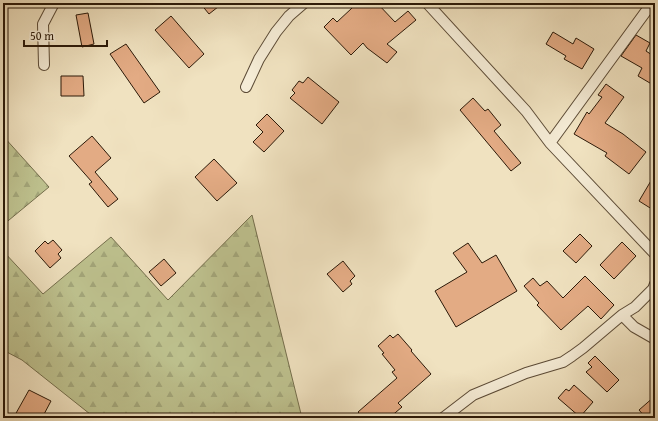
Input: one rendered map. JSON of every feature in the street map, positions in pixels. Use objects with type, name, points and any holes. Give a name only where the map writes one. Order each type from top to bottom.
[{"type":"street","points":[[44,65],[43,24],[54,3]]},
{"type":"street","points":[[246,87],[259,59],[276,32],[289,16],[304,3]]},
{"type":"street","points":[[427,3],[526,111],[550,143],[655,254]]},
{"type":"street","points":[[550,143],[652,3]]},
{"type":"street","points":[[449,416],[473,395],[526,372],[563,362],[583,348],[622,314],[635,307],[653,289],[655,284]]},
{"type":"street","points":[[622,314],[634,327],[655,338]]},
{"type":"green space","points":[[3,136],[49,187],[3,225]]},
{"type":"green space","points":[[252,215],[302,418],[95,418],[22,360],[3,350],[3,251],[43,294],[111,237],[168,300]]},
{"type":"building","points":[[200,3],[223,3],[209,14]]},
{"type":"building","points":[[348,3],[377,3],[395,22],[408,11],[416,20],[387,44],[397,52],[387,63],[367,48],[363,43],[351,55],[324,27],[333,18],[337,22],[352,8]]},
{"type":"building","points":[[88,13],[94,44],[82,47],[76,15]]},
{"type":"building","points":[[171,16],[204,54],[189,68],[155,30]]},
{"type":"building","points":[[553,32],[573,44],[576,38],[594,49],[582,69],[564,59],[566,56],[546,44]]},
{"type":"building","points":[[636,35],[650,43],[646,51],[655,57],[655,86],[638,76],[642,68],[621,56]]},
{"type":"building","points":[[126,44],[160,92],[144,103],[110,54]]},
{"type":"building","points":[[61,76],[83,76],[84,96],[61,96]]},
{"type":"building","points":[[308,77],[339,102],[322,124],[290,98],[295,93],[292,90],[299,81],[303,83]]},
{"type":"building","points":[[606,84],[624,97],[605,123],[623,134],[646,152],[629,174],[605,156],[607,153],[574,134],[587,112],[589,114],[602,97],[598,95]]},
{"type":"building","points":[[473,98],[485,111],[488,109],[501,125],[494,131],[521,163],[511,171],[460,110]]},
{"type":"building","points":[[267,114],[284,131],[264,152],[253,142],[263,132],[256,125]]},
{"type":"building","points":[[92,136],[111,158],[95,172],[118,199],[108,207],[89,184],[92,182],[69,156]]},
{"type":"building","points":[[214,159],[237,183],[217,201],[195,177]]},
{"type":"building","points":[[655,174],[655,211],[639,201]]},
{"type":"building","points":[[580,234],[592,246],[576,263],[563,251]]},
{"type":"building","points":[[53,240],[62,250],[58,254],[61,258],[50,268],[35,251],[45,241],[48,244]]},
{"type":"building","points":[[622,242],[636,256],[614,279],[600,265]]},
{"type":"building","points":[[468,243],[482,263],[496,255],[517,291],[456,327],[435,291],[467,272],[453,253]]},
{"type":"building","points":[[164,259],[176,273],[161,286],[149,272]]},
{"type":"building","points":[[343,261],[355,276],[350,281],[352,284],[343,292],[327,274]]},
{"type":"building","points":[[585,276],[614,305],[601,319],[588,306],[561,330],[537,305],[539,303],[524,286],[533,278],[540,286],[547,281],[563,298]]},
{"type":"building","points":[[398,334],[431,374],[398,403],[402,407],[389,418],[364,418],[358,412],[397,378],[392,372],[395,370],[382,354],[384,353],[378,346],[390,335],[393,338]]},
{"type":"building","points":[[595,356],[619,380],[607,392],[586,372],[592,367],[588,363]]},
{"type":"building","points":[[574,385],[593,402],[580,417],[558,398],[566,389],[569,391]]},
{"type":"building","points":[[29,390],[51,401],[42,418],[20,418],[15,415]]},
{"type":"building","points":[[655,396],[655,418],[646,418],[639,410]]}]
